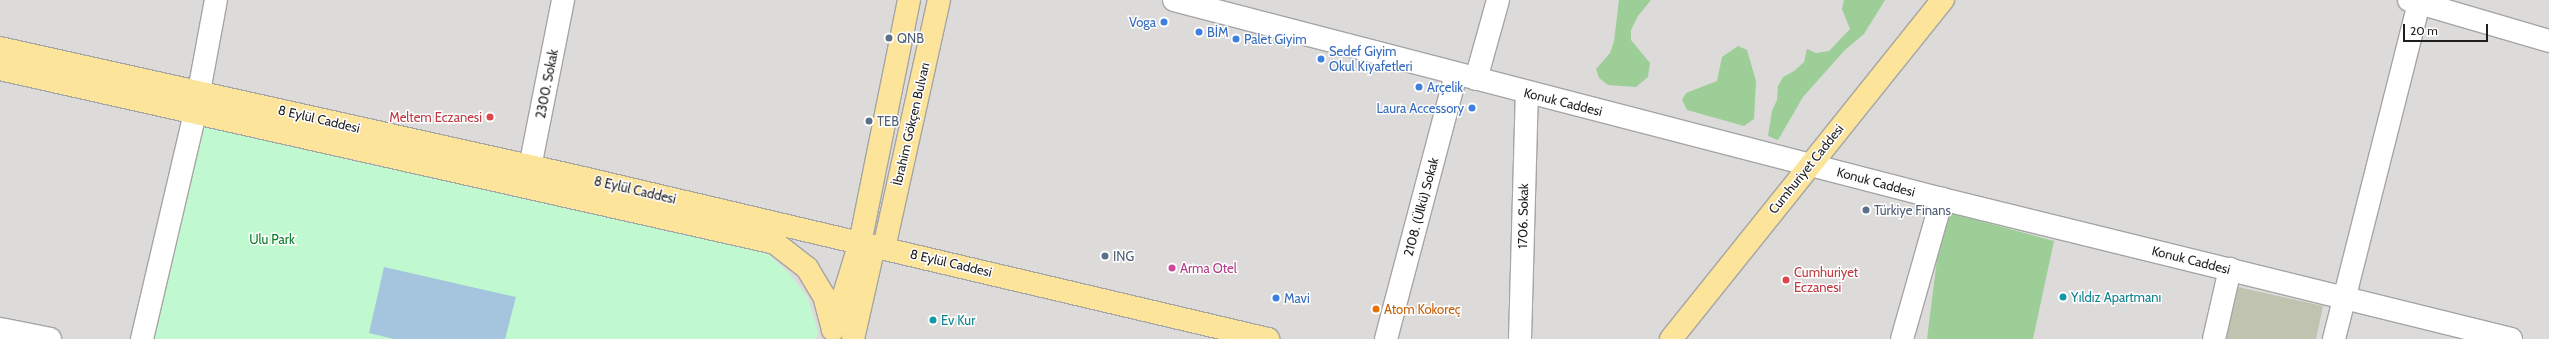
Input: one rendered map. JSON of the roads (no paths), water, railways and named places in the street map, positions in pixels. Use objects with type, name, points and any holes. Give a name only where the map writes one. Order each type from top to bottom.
[{"type":"main road","name":"İbrahim Gökçen Bulvarı","points":[[873,246],[909,0]]},
{"type":"main road","name":"İbrahim Gökçen Bulvarı","points":[[853,339],[873,246],[939,0]]},
{"type":"main road","name":"Cumhuriyet Caddesi","points":[[1671,339],[1943,0]]},
{"type":"main road","name":"8 Eylül Caddesi","points":[[0,48],[873,246],[1242,336],[1268,339]]},
{"type":"main road","points":[[0,69],[775,243],[808,268],[824,296],[832,334]]},
{"type":"main road","points":[[832,334],[873,246]]},
{"type":"street","points":[[142,339],[195,113],[216,0]]},
{"type":"street","name":"2300. Sokak","points":[[530,167],[563,0]]},
{"type":"street","name":"Konuk Caddesi","points":[[1174,0],[1466,77],[1942,199],[2343,297],[2447,331],[2511,339]]},
{"type":"street","name":"2108. (Ülkü) Sokak","points":[[1386,339],[1466,77],[1498,0]]},
{"type":"street","points":[[2334,339],[2416,1],[2549,41]]},
{"type":"street","name":"1706. Sokak","points":[[1520,339],[1526,92]]},
{"type":"street","points":[[1902,339],[1942,199]]},
{"type":"street","points":[[2214,339],[2230,269]]},
{"type":"street","points":[[0,329],[50,339]]},
{"type":"water","points":[[384,267],[516,297],[505,339],[394,339],[369,333]]},
{"type":"place","name":"Voga","points":[[1164,22]]},
{"type":"place","name":"BİM","points":[[1199,32]]},
{"type":"place","name":"QNB","points":[[889,38]]},
{"type":"place","name":"Palet Giyim","points":[[1236,39]]},
{"type":"place","name":"Sedef Giyim Okul Kıyafetleri","points":[[1321,59]]},
{"type":"place","name":"Arçelik","points":[[1419,87]]},
{"type":"place","name":"Laura Accessory","points":[[1472,108]]},
{"type":"place","name":"Meltem Eczanesi","points":[[490,117]]},
{"type":"place","name":"TEB","points":[[869,121]]},
{"type":"place","name":"Türkiye Finans","points":[[1866,210]]},
{"type":"place","name":"ING","points":[[1105,256]]},
{"type":"place","name":"Arma Otel","points":[[1172,268]]},
{"type":"place","name":"Cumhuriyet Eczanesi","points":[[1786,280]]},
{"type":"place","name":"Yıldız Apartmanı","points":[[2063,297]]},
{"type":"place","name":"Mavi","points":[[1276,298]]},
{"type":"place","name":"Atom Kokoreç","points":[[1376,309]]},
{"type":"place","name":"Ev Kur","points":[[933,320]]},
{"type":"park label","name":"Ulu Park","points":[[272,239]]}]
